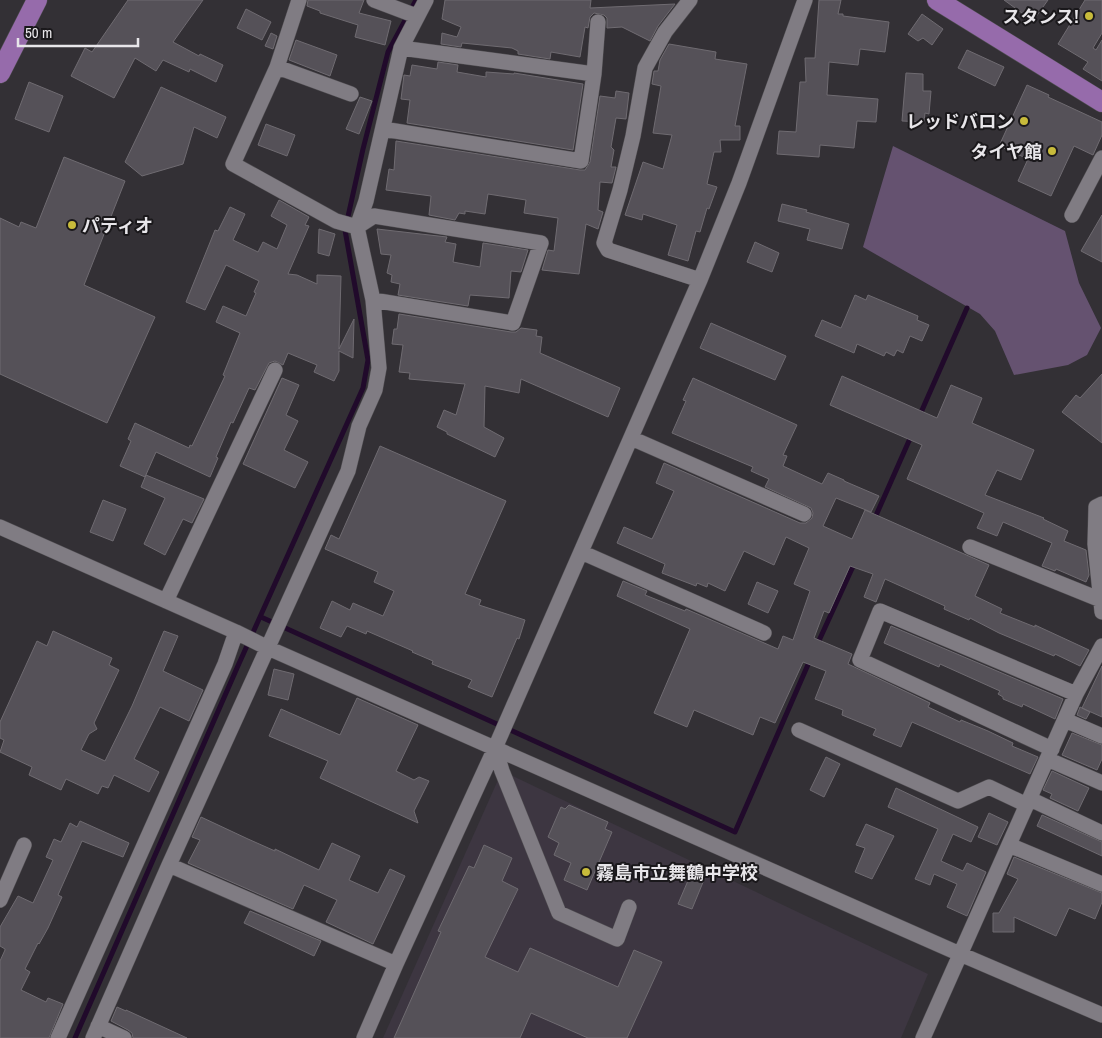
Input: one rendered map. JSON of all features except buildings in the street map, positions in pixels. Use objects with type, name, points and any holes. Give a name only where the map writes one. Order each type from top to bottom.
[{"type":"main road","points":[[0,73],[37,0]]},
{"type":"main road","points":[[937,0],[1102,102]]},
{"type":"street","points":[[124,1038],[95,1032],[265,646],[348,470],[359,426],[375,390],[379,368],[373,300],[348,224],[233,164],[277,67],[299,0]]},
{"type":"street","points":[[374,0],[409,13]]},
{"type":"street","points":[[348,224],[366,201],[409,13],[426,0]]},
{"type":"street","points":[[690,0],[666,32],[645,68],[633,136],[620,190],[604,243],[608,250],[700,280]]},
{"type":"street","points":[[364,1038],[495,748],[700,280],[739,183],[805,0]]},
{"type":"street","points":[[383,129],[581,161],[594,74],[598,22]]},
{"type":"street","points":[[401,48],[594,74]]},
{"type":"street","points":[[277,67],[351,94]]},
{"type":"street","points":[[1072,215],[1102,158]]},
{"type":"street","points":[[348,224],[374,216],[540,243],[513,323],[373,300]]},
{"type":"street","points":[[166,601],[276,370]]},
{"type":"street","points":[[631,438],[804,514]]},
{"type":"street","points":[[970,547],[1101,606],[1095,544],[1096,507],[1102,504]]},
{"type":"street","points":[[0,527],[960,954],[1102,1015]]},
{"type":"street","points":[[581,552],[764,633]]},
{"type":"street","points":[[1076,694],[880,611],[860,660],[1050,754],[1102,783]]},
{"type":"street","points":[[58,1038],[239,633]]},
{"type":"street","points":[[923,1038],[1076,694],[1102,646]]},
{"type":"street","points":[[1066,720],[1102,736]]},
{"type":"street","points":[[799,730],[958,801],[989,787],[1102,833]]},
{"type":"street","points":[[495,748],[559,914],[617,938],[629,907]]},
{"type":"street","points":[[0,900],[24,845]]},
{"type":"street","points":[[1009,845],[1102,884]]},
{"type":"street","points":[[168,866],[396,964]]},
{"type":"shaded area","points":[[893,146],[1065,231],[1079,283],[1101,328],[1087,355],[1068,365],[1014,375],[995,331],[980,314],[863,247]]},
{"type":"shaded area","name":"霧島市立舞鶴中学校","points":[[502,771],[928,974],[901,1038],[383,1038]]},
{"type":"waterway","points":[[75,1038],[237,668],[363,388],[368,360],[345,230],[363,149],[388,52],[416,0]]},
{"type":"waterway","points":[[919,417],[967,308]]},
{"type":"waterway","points":[[874,520],[912,434]]},
{"type":"waterway","points":[[817,645],[855,562]]},
{"type":"waterway","points":[[261,617],[735,832],[810,660]]},
{"type":"place","name":"スタンス!","points":[[1089,16]]},
{"type":"place","name":"レッドバロン","points":[[1024,121]]},
{"type":"place","name":"タイヤ館","points":[[1052,151]]},
{"type":"place","name":"パティオ","points":[[72,225]]},
{"type":"place","name":"霧島市立舞鶴中学校","points":[[586,872]]}]
